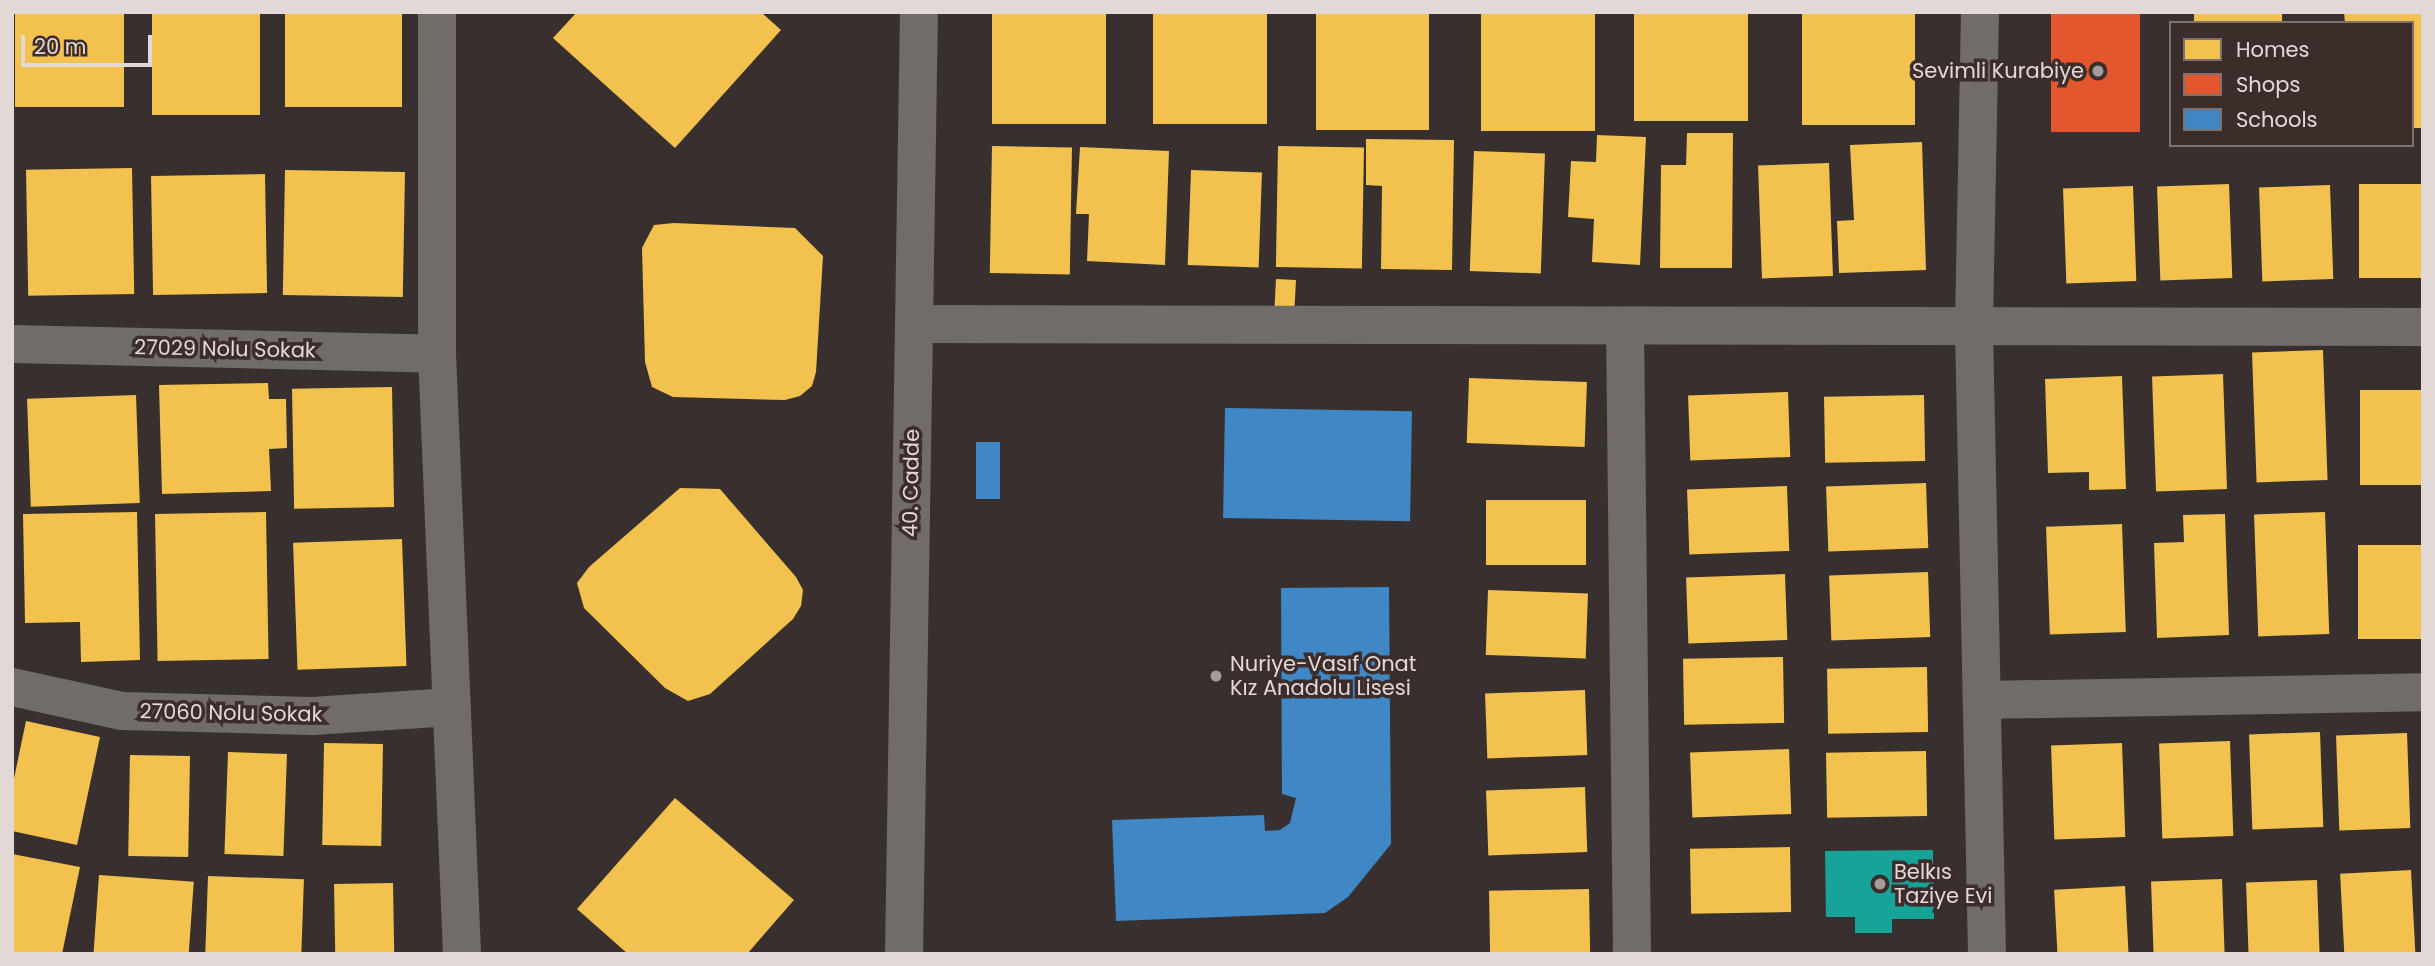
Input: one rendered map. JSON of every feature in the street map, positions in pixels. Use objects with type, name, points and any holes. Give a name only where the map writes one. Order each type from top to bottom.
[{"type":"street","points":[[437,12],[438,354],[462,954]]},
{"type":"street","name":"40. Cadde","points":[[904,954],[919,12]]},
{"type":"street","points":[[1980,12],[1974,328],[1987,954]]},
{"type":"street","points":[[914,324],[2423,327]]},
{"type":"street","points":[[1625,327],[1632,954]]},
{"type":"street","name":"27029 Nolu Sokak","points":[[12,344],[438,354]]},
{"type":"street","name":"27060 Nolu Sokak","points":[[12,687],[122,711],[312,716],[452,707]]},
{"type":"street","points":[[1983,701],[2423,692]]},
{"type":"building: Homes","points":[[15,12],[124,12],[124,107],[15,107]]},
{"type":"building: Homes","points":[[152,12],[260,12],[260,115],[152,115]]},
{"type":"building: Homes","points":[[285,12],[402,12],[402,107],[285,107]]},
{"type":"building: Homes","points":[[577,12],[761,12],[781,30],[675,148],[553,38]]},
{"type":"building: Homes","points":[[992,12],[1106,12],[1106,124],[992,124]]},
{"type":"building: Homes","points":[[1153,12],[1267,12],[1267,124],[1153,124]]},
{"type":"building: Homes","points":[[1316,12],[1429,12],[1429,130],[1316,130]]},
{"type":"building: Homes","points":[[1481,12],[1595,12],[1595,131],[1481,131]]},
{"type":"building: Homes","points":[[1634,12],[1748,12],[1748,121],[1634,121]]},
{"type":"building: Homes","points":[[1802,12],[1915,12],[1915,125],[1802,125]]},
{"type":"building: Homes","points":[[2194,12],[2282,12],[2282,21],[2194,21]]},
{"type":"building: Homes","points":[[2344,12],[2423,12],[2423,128],[2414,128],[2414,21],[2345,21]]},
{"type":"building: Homes","points":[[1687,133],[1733,133],[1732,268],[1660,268],[1661,165],[1686,165]]},
{"type":"building: Homes","points":[[1597,135],[1646,137],[1640,265],[1592,262],[1594,219],[1568,217],[1571,161],[1596,162]]},
{"type":"building: Homes","points":[[1366,139],[1454,140],[1452,270],[1381,269],[1382,186],[1366,185]]},
{"type":"building: Homes","points":[[1922,142],[1926,270],[1839,273],[1837,221],[1854,220],[1850,145]]},
{"type":"building: Homes","points":[[992,146],[1072,147],[1070,274],[990,273]]},
{"type":"building: Homes","points":[[1278,146],[1364,148],[1362,268],[1276,267]]},
{"type":"building: Homes","points":[[1080,147],[1169,151],[1165,265],[1087,261],[1089,214],[1076,214]]},
{"type":"building: Homes","points":[[1474,151],[1545,153],[1541,273],[1470,271]]},
{"type":"building: Homes","points":[[1829,163],[1833,276],[1762,278],[1758,165]]},
{"type":"building: Homes","points":[[132,168],[134,294],[28,296],[26,170]]},
{"type":"building: Homes","points":[[285,170],[405,172],[403,297],[283,295]]},
{"type":"building: Homes","points":[[1191,170],[1262,172],[1259,267],[1188,265]]},
{"type":"building: Homes","points":[[265,174],[267,293],[153,295],[151,176]]},
{"type":"building: Homes","points":[[2229,184],[2232,278],[2160,280],[2157,187]]},
{"type":"building: Homes","points":[[2359,184],[2423,184],[2423,278],[2359,278]]},
{"type":"building: Homes","points":[[2330,185],[2333,279],[2262,281],[2259,187]]},
{"type":"building: Homes","points":[[2133,186],[2136,281],[2066,283],[2063,188]]},
{"type":"building: Homes","points":[[674,223],[795,228],[823,256],[816,372],[812,386],[800,396],[785,400],[673,397],[652,387],[645,362],[642,248],[654,225]]},
{"type":"building: Homes","points":[[1276,279],[1296,280],[1294,310],[1274,309]]},
{"type":"building: Homes","points":[[2323,350],[2328,480],[2257,482],[2252,352]]},
{"type":"building: Homes","points":[[2223,374],[2227,489],[2156,491],[2152,376]]},
{"type":"building: Homes","points":[[2122,376],[2126,489],[2089,490],[2089,472],[2048,473],[2045,379]]},
{"type":"building: Homes","points":[[1469,378],[1587,382],[1585,447],[1467,443]]},
{"type":"building: Homes","points":[[268,383],[269,399],[286,399],[287,448],[269,449],[271,491],[162,494],[159,385]]},
{"type":"building: Homes","points":[[392,387],[394,507],[294,509],[292,389]]},
{"type":"building: Homes","points":[[2360,390],[2423,390],[2423,485],[2360,485]]},
{"type":"building: Homes","points":[[1788,392],[1790,457],[1690,460],[1688,395]]},
{"type":"building: Homes","points":[[136,395],[140,503],[31,507],[27,399]]},
{"type":"building: Homes","points":[[1924,395],[1925,461],[1825,463],[1824,397]]},
{"type":"building: Homes","points":[[1926,483],[1928,548],[1828,551],[1826,486]]},
{"type":"building: Homes","points":[[1787,486],[1789,551],[1689,554],[1687,489]]},
{"type":"building: Homes","points":[[680,488],[720,489],[796,577],[803,590],[801,606],[793,619],[710,694],[688,701],[665,688],[584,608],[577,583],[589,567]]},
{"type":"building: Homes","points":[[1486,500],[1586,500],[1586,565],[1486,565]]},
{"type":"building: Homes","points":[[137,512],[140,660],[81,662],[80,622],[25,623],[23,514]]},
{"type":"building: Homes","points":[[266,512],[269,659],[158,661],[155,514]]},
{"type":"building: Homes","points":[[2325,512],[2329,634],[2258,636],[2254,514]]},
{"type":"building: Homes","points":[[2225,514],[2229,635],[2157,638],[2154,543],[2184,542],[2183,515]]},
{"type":"building: Homes","points":[[2122,524],[2126,632],[2050,635],[2046,527]]},
{"type":"building: Homes","points":[[402,539],[406,666],[297,670],[293,543]]},
{"type":"building: Homes","points":[[2358,545],[2423,545],[2423,639],[2358,639]]},
{"type":"building: Homes","points":[[1928,572],[1930,637],[1831,640],[1829,575]]},
{"type":"building: Homes","points":[[1785,574],[1787,640],[1688,643],[1686,577]]},
{"type":"building: Homes","points":[[1488,590],[1588,593],[1586,658],[1486,655]]},
{"type":"building: Homes","points":[[1783,657],[1784,723],[1684,725],[1683,659]]},
{"type":"building: Homes","points":[[1927,667],[1928,732],[1828,734],[1827,669]]},
{"type":"building: Homes","points":[[1585,690],[1587,755],[1487,758],[1485,693]]},
{"type":"building: Homes","points":[[26,721],[100,737],[77,845],[12,831],[12,788]]},
{"type":"building: Homes","points":[[2320,732],[2323,827],[2252,829],[2249,734]]},
{"type":"building: Homes","points":[[2407,733],[2410,828],[2339,830],[2336,735]]},
{"type":"building: Homes","points":[[2230,741],[2233,836],[2162,838],[2159,743]]},
{"type":"building: Homes","points":[[324,743],[383,744],[381,846],[322,845]]},
{"type":"building: Homes","points":[[2122,743],[2125,837],[2054,839],[2051,745]]},
{"type":"building: Homes","points":[[1789,749],[1791,814],[1692,817],[1690,752]]},
{"type":"building: Homes","points":[[1926,751],[1927,816],[1827,818],[1826,753]]},
{"type":"building: Homes","points":[[228,752],[287,754],[283,856],[224,854]]},
{"type":"building: Homes","points":[[130,755],[190,756],[188,857],[128,856]]},
{"type":"building: Homes","points":[[1585,787],[1587,852],[1488,855],[1486,790]]},
{"type":"building: Homes","points":[[675,798],[794,900],[747,954],[628,954],[577,909]]},
{"type":"building: Homes","points":[[1790,847],[1791,912],[1691,914],[1690,849]]},
{"type":"building: Homes","points":[[12,854],[80,867],[62,954],[12,954]]},
{"type":"building: Homes","points":[[2411,870],[2415,954],[2344,954],[2340,874]]},
{"type":"building: Homes","points":[[99,875],[194,882],[189,954],[93,954]]},
{"type":"building: Homes","points":[[208,876],[304,879],[301,954],[205,954]]},
{"type":"building: Homes","points":[[2222,879],[2225,954],[2154,954],[2151,881]]},
{"type":"building: Homes","points":[[2317,880],[2320,954],[2249,954],[2246,882]]},
{"type":"building: Homes","points":[[393,883],[394,954],[335,954],[334,884]]},
{"type":"building: Homes","points":[[2125,886],[2129,954],[2057,954],[2054,890]]},
{"type":"building: Homes","points":[[1589,889],[1590,954],[1490,954],[1489,891]]},
{"type":"building: Shops","points":[[2051,12],[2140,12],[2140,132],[2051,132]]},
{"type":"building: Schools","points":[[1225,408],[1412,411],[1410,521],[1223,518]]},
{"type":"building: Schools","points":[[976,442],[1000,442],[1000,499],[976,499]]},
{"type":"building: Schools","points":[[1389,587],[1391,844],[1348,897],[1325,913],[1116,921],[1112,820],[1264,815],[1265,831],[1280,830],[1290,823],[1296,798],[1282,794],[1281,588]]},
{"type":"building: Public","name":"Belkıs Taziye Evi","points":[[1933,850],[1934,919],[1892,919],[1892,933],[1855,933],[1855,917],[1826,917],[1825,851]]},
{"type":"place","name":"Sevimli Kurabiye","points":[[2098,71]]},
{"type":"place","name":"Nuriye-Vasıf Onat Kız Anadolu Lisesi","points":[[1216,676]]},
{"type":"place","name":"Belkıs Taziye Evi","points":[[1880,884]]}]
